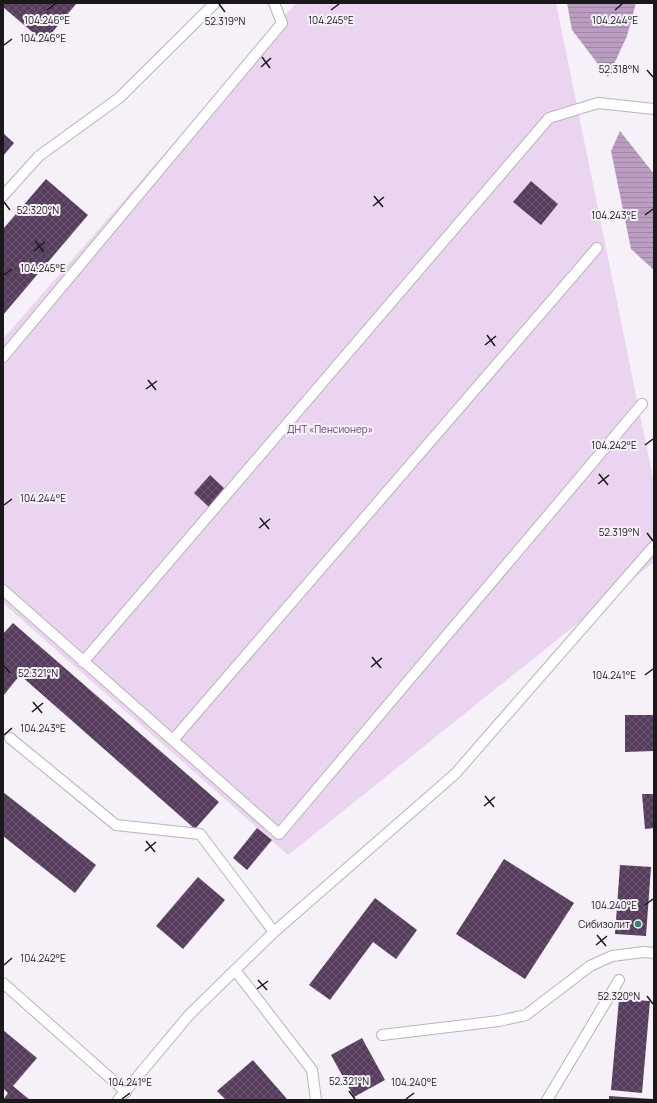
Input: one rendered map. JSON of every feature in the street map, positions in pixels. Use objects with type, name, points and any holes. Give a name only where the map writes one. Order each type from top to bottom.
[{"type":"lane","points":[[3,196],[40,156],[119,98],[215,3]]},
{"type":"lane","points":[[3,357],[282,24],[274,3]]},
{"type":"lane","points":[[84,662],[549,118],[598,103],[654,109]]},
{"type":"lane","points":[[173,740],[597,248]]},
{"type":"lane","points":[[3,590],[279,834],[642,404]]},
{"type":"lane","points":[[118,1100],[190,1015],[274,932],[455,774],[654,546]]},
{"type":"lane","points":[[10,738],[116,825],[200,834],[274,932]]},
{"type":"lane","points":[[382,1035],[499,1021],[526,1015],[590,966],[612,956],[644,952],[654,953]]},
{"type":"lane","points":[[235,970],[312,1070],[316,1100]]},
{"type":"lane","points":[[547,1100],[619,980]]},
{"type":"lane","points":[[3,983],[126,1092]]},
{"type":"green space","name":"ДНТ «Пенсионер»","points":[[296,3],[556,3],[654,483],[654,562],[288,855],[3,603],[3,339]]},
{"type":"shaded area","points":[[567,3],[636,3],[627,36],[608,77],[572,30]]},
{"type":"shaded area","points":[[620,131],[654,174],[654,270],[631,249],[611,151]]},
{"type":"building","points":[[3,3],[77,3],[44,42],[3,7]]},
{"type":"building","points":[[3,133],[14,143],[3,156]]},
{"type":"building","points":[[46,179],[88,215],[3,315],[3,229]]},
{"type":"building","points":[[531,181],[558,204],[541,225],[513,202]]},
{"type":"building","points":[[210,475],[226,490],[210,508],[194,493]]},
{"type":"building","points":[[13,623],[219,802],[195,829],[20,675],[3,696],[3,634]]},
{"type":"building","points":[[625,715],[654,715],[654,751],[625,752]]},
{"type":"building","points":[[3,792],[96,865],[75,893],[3,836]]},
{"type":"building","points":[[642,794],[654,794],[654,828],[645,829]]},
{"type":"building","points":[[257,828],[272,840],[247,870],[233,858]]},
{"type":"building","points":[[504,859],[574,903],[525,979],[456,934]]},
{"type":"building","points":[[620,865],[651,867],[646,936],[615,934]]},
{"type":"building","points":[[198,877],[225,900],[183,949],[156,926]]},
{"type":"building","points":[[375,898],[417,930],[396,959],[373,942],[330,1000],[309,985]]},
{"type":"building","points":[[619,999],[650,1001],[642,1093],[611,1090]]},
{"type":"building","points":[[3,1030],[37,1058],[13,1086],[30,1100],[3,1100],[8,1093],[3,1088]]},
{"type":"building","points":[[362,1038],[385,1080],[354,1097],[331,1055]]},
{"type":"building","points":[[253,1060],[287,1099],[226,1100],[217,1091]]},
{"type":"building","points":[[609,1096],[652,1099],[652,1100],[609,1100]]},
{"type":"place","name":"Сибизолит","points":[[638,924]]}]
